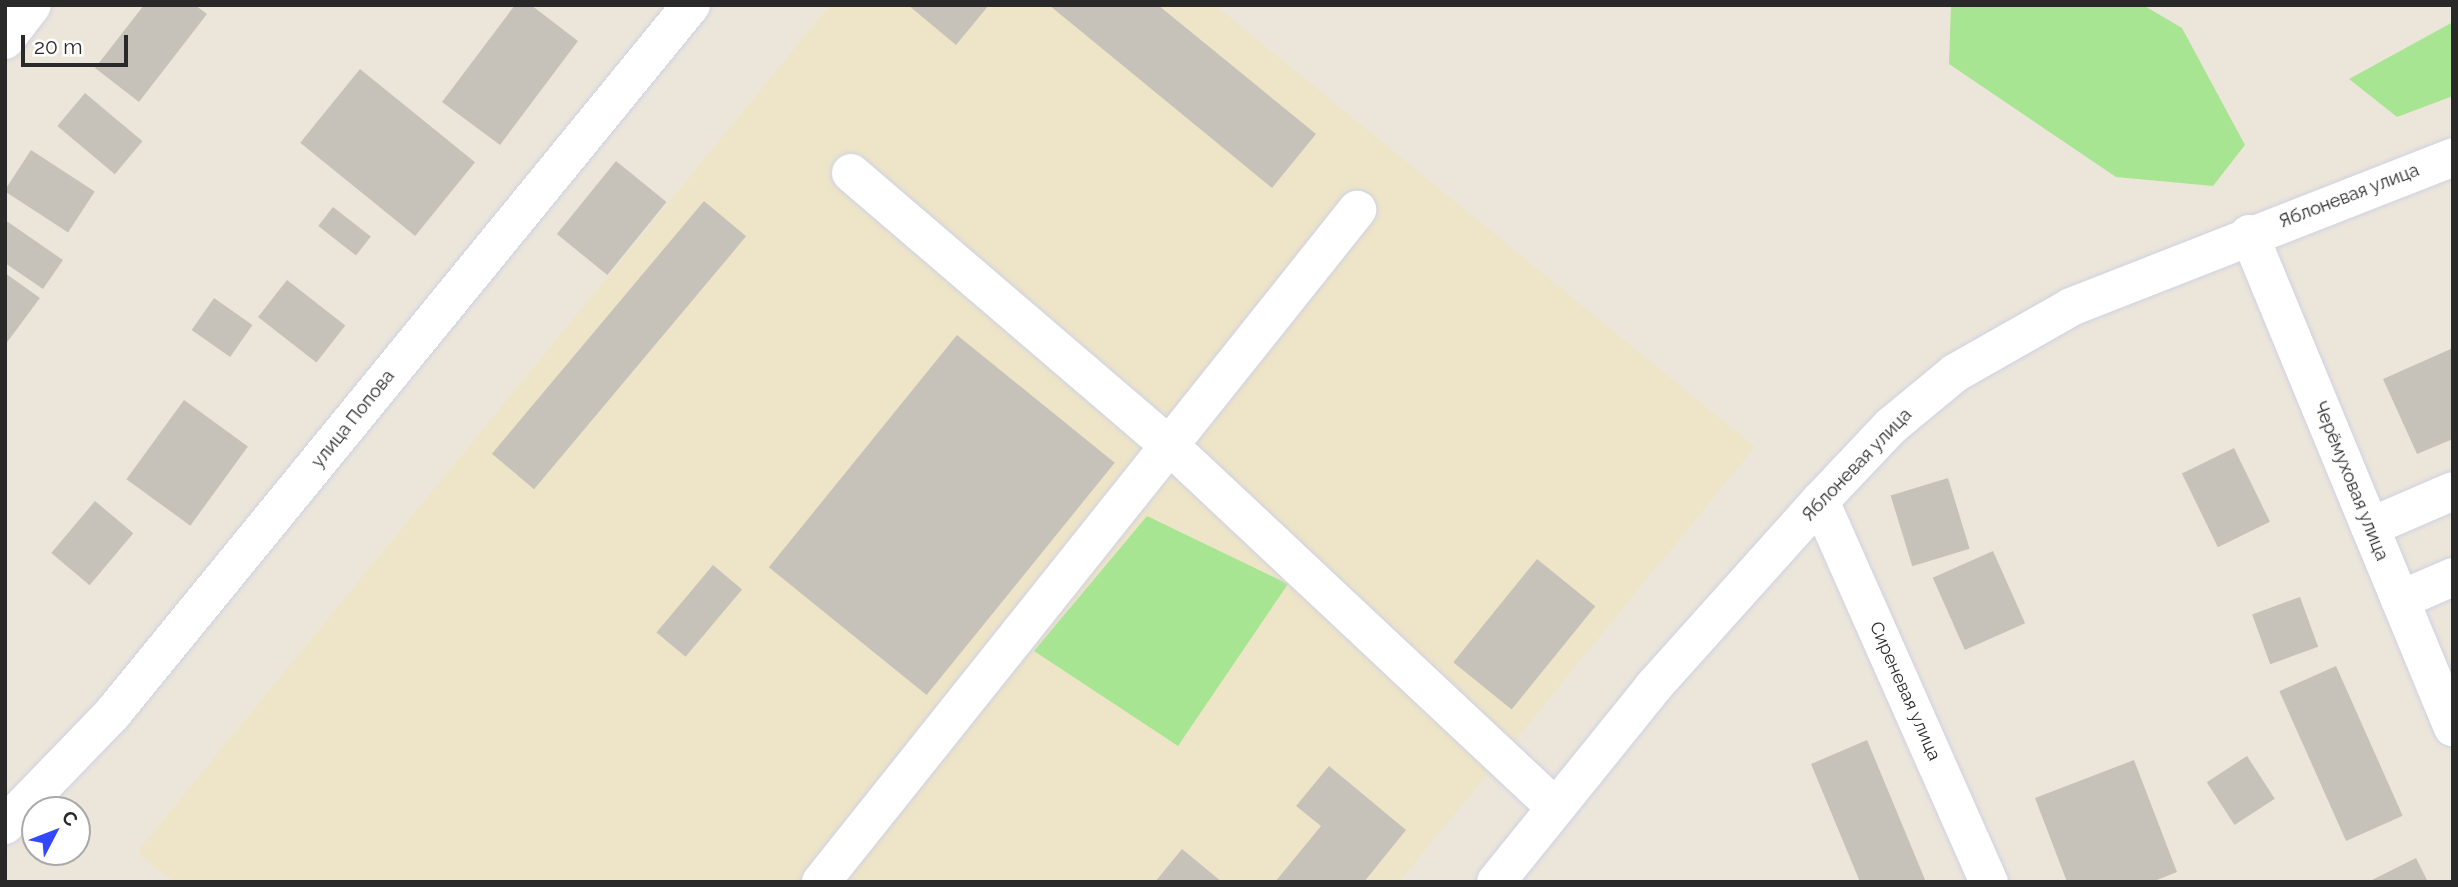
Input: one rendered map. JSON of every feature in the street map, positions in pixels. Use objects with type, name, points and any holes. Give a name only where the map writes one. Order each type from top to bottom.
[{"type":"street","points":[[5,40],[32,5]]},
{"type":"street","name":"улица Попова","points":[[5,825],[113,713],[691,5]]},
{"type":"street","name":"Яблоневая улица","points":[[1496,882],[1654,686],[1891,426],[1955,373],[2015,335],[2249,234],[2453,157]]},
{"type":"street","points":[[851,173],[1170,446],[1555,807]]},
{"type":"street","points":[[821,882],[1357,210]]},
{"type":"street","name":"Черёмуховая улица","points":[[2249,234],[2453,729]]},
{"type":"street","points":[[2370,527],[2453,491]]},
{"type":"street","name":"Сиреневая улица","points":[[1821,501],[1989,882]]},
{"type":"street","points":[[2400,600],[2453,577]]},
{"type":"shaded area","points":[[830,5],[1215,5],[1755,447],[1399,882],[174,882],[137,852]]},
{"type":"green space","points":[[1951,5],[2143,5],[2182,28],[2245,145],[2213,186],[2116,177],[1949,64]]},
{"type":"green space","points":[[2453,22],[2453,96],[2397,117],[2349,79]]},
{"type":"green space","points":[[1147,516],[1288,584],[1178,746],[1034,651]]},
{"type":"building","points":[[144,5],[195,5],[207,14],[139,102],[95,68]]},
{"type":"building","points":[[515,5],[531,5],[578,41],[500,145],[442,102]]},
{"type":"building","points":[[908,5],[989,5],[956,45]]},
{"type":"building","points":[[1049,5],[1158,5],[1316,134],[1272,188]]},
{"type":"building","points":[[360,69],[475,162],[415,236],[300,143]]},
{"type":"building","points":[[85,93],[142,141],[115,174],[57,126]]},
{"type":"building","points":[[31,150],[95,191],[68,232],[5,192]]},
{"type":"building","points":[[616,161],[667,202],[607,275],[557,234]]},
{"type":"building","points":[[704,201],[746,236],[534,489],[492,454]]},
{"type":"building","points":[[333,207],[371,237],[356,255],[318,226]]},
{"type":"building","points":[[5,220],[63,260],[43,289],[5,263]]},
{"type":"building","points":[[5,273],[40,298],[5,345]]},
{"type":"building","points":[[287,280],[345,326],[316,363],[258,317]]},
{"type":"building","points":[[214,298],[253,325],[230,357],[192,330]]},
{"type":"building","points":[[957,335],[1115,463],[927,695],[769,567]]},
{"type":"building","points":[[2453,348],[2453,439],[2417,454],[2383,379]]},
{"type":"building","points":[[184,400],[248,446],[190,526],[126,479]]},
{"type":"building","points":[[2234,448],[2270,522],[2218,547],[2182,473]]},
{"type":"building","points":[[1948,478],[1970,549],[1912,566],[1891,496]]},
{"type":"building","points":[[95,501],[133,533],[90,585],[51,553]]},
{"type":"building","points":[[1993,551],[2025,623],[1965,650],[1933,578]]},
{"type":"building","points":[[1537,559],[1595,606],[1512,710],[1453,662]]},
{"type":"building","points":[[713,565],[742,589],[686,657],[656,632]]},
{"type":"building","points":[[2300,597],[2318,647],[2270,664],[2252,614]]},
{"type":"building","points":[[2336,666],[2403,816],[2346,841],[2279,691]]},
{"type":"building","points":[[1867,740],[1926,882],[1860,882],[1811,764]]},
{"type":"building","points":[[2247,756],[2275,799],[2235,825],[2207,782]]},
{"type":"building","points":[[2134,760],[2177,872],[2152,882],[2067,882],[2035,798]]},
{"type":"building","points":[[1329,766],[1406,830],[1364,882],[1275,882],[1321,826],[1296,806]]},
{"type":"building","points":[[1182,849],[1222,882],[1155,882]]},
{"type":"building","points":[[2416,858],[2428,882],[2368,882]]}]
